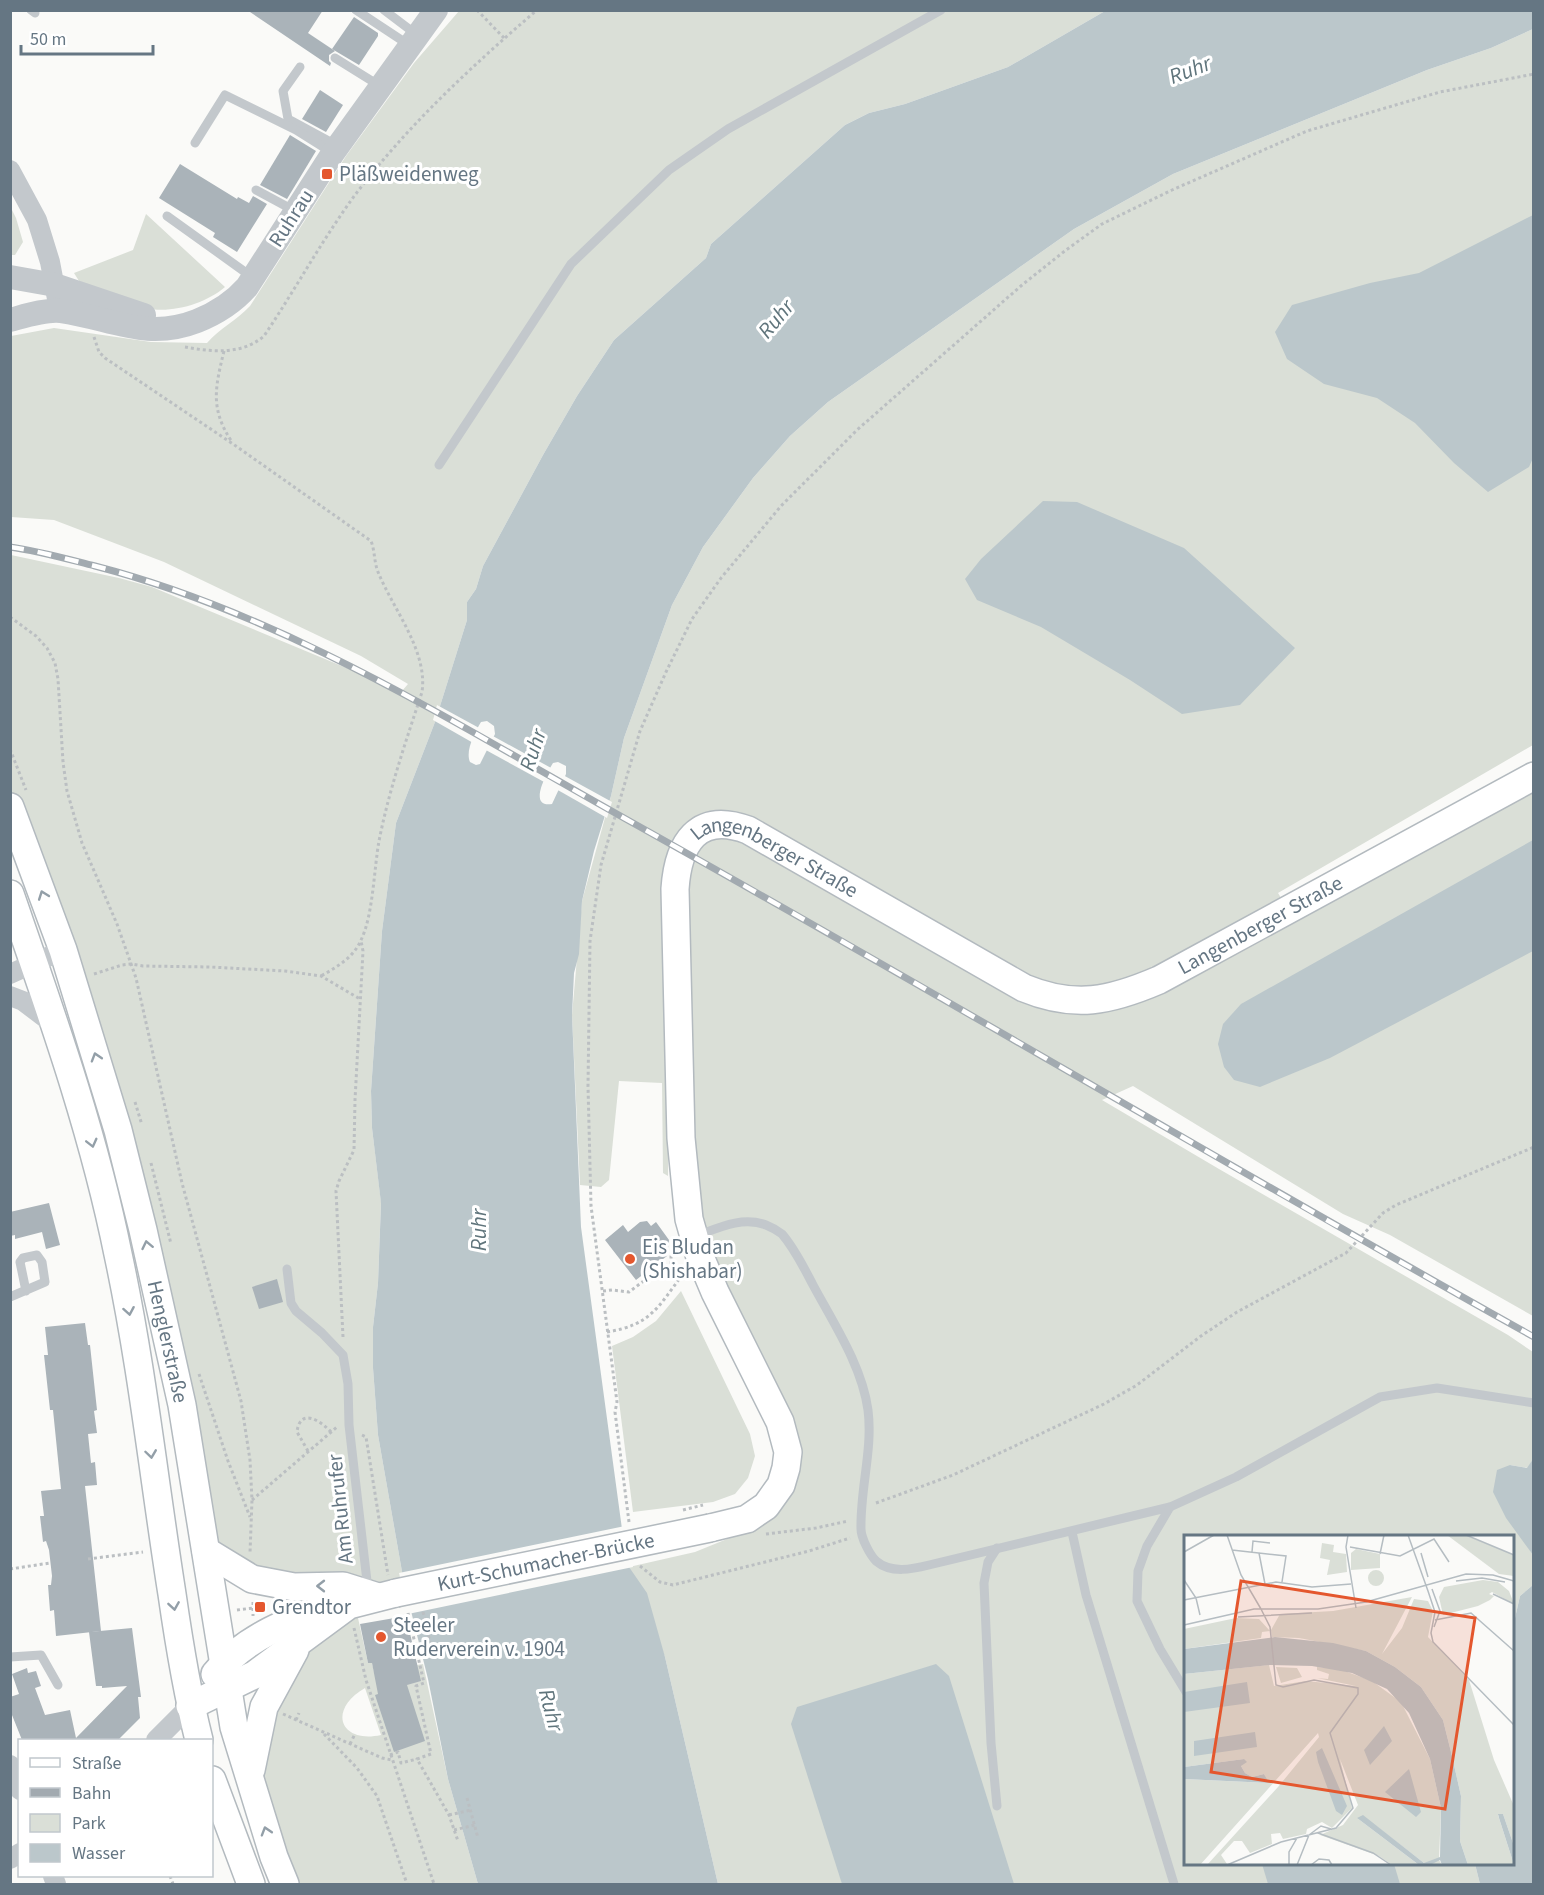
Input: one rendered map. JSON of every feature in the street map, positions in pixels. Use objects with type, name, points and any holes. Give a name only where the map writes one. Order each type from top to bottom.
[{"type":"main road","name":"Langenberger Straße","points":[[711,1520],[747,1519],[766,1506],[781,1485],[788,1452],[780,1422],[715,1292],[696,1245],[685,1195],[681,1138],[675,890],[677,867],[688,840],[699,832],[722,825],[748,830],[1024,988],[1051,998],[1092,1000],[1122,994],[1159,980],[1533,776]]},
{"type":"main road","name":"Henglerstraße","points":[[10,807],[63,950],[118,1130],[182,1405],[206,1551],[220,1677],[274,1857],[285,1884]]},
{"type":"main road","name":"Henglerstraße","points":[[10,894],[22,968],[56,1026],[91,1138],[118,1253],[140,1370],[190,1706],[199,1739]]},
{"type":"main road","name":"Kurt-Schumacher-Brücke","points":[[190,1706],[253,1640],[298,1618],[341,1604],[378,1603],[711,1520]]},
{"type":"main road","name":"Kurt-Schumacher-Brücke","points":[[206,1551],[294,1587],[343,1586],[378,1603]]},
{"type":"main road","name":"Kurt-Schumacher-Brücke","points":[[220,1677],[254,1675],[300,1643],[378,1603]]},
{"type":"main road","name":"Kurt-Schumacher-Brücke","points":[[249,1777],[264,1707],[300,1643]]},
{"type":"main road","points":[[183,1662],[220,1677]]},
{"type":"main road","points":[[213,1786],[251,1884]]},
{"type":"street","name":"Ruhrau","points":[[10,320],[59,311],[146,329],[183,327],[221,310],[242,292],[335,150],[436,10]]},
{"type":"street","points":[[10,170],[37,219],[50,262],[59,311]]},
{"type":"street","name":"Ruhrau","points":[[10,277],[55,285],[131,312],[172,321],[194,322]]},
{"type":"street","points":[[22,968],[63,950]]},
{"type":"street","points":[[10,996],[23,1001],[56,1026]]},
{"type":"street","points":[[157,1739],[190,1706]]},
{"type":"street","points":[[10,1765],[18,1785]]},
{"type":"lane","points":[[356,10],[413,40]]},
{"type":"lane","points":[[384,10],[413,40]]},
{"type":"lane","points":[[439,465],[571,264],[669,170],[728,129],[941,10]]},
{"type":"lane","points":[[335,58],[380,86]]},
{"type":"lane","points":[[300,67],[283,91],[288,119],[335,150]]},
{"type":"lane","points":[[195,143],[225,95],[335,150]]},
{"type":"lane","points":[[256,190],[295,211]]},
{"type":"lane","points":[[167,216],[252,277]]},
{"type":"lane","points":[[696,1245],[729,1223],[748,1221],[766,1225],[781,1233],[797,1256],[831,1318],[863,1387],[868,1411],[869,1434],[861,1532],[876,1561],[887,1567],[898,1569],[929,1565],[1170,1507],[1236,1477],[1380,1397],[1437,1388],[1533,1403]]},
{"type":"lane","points":[[288,1269],[291,1303],[296,1311],[322,1333],[343,1356]]},
{"type":"lane","points":[[10,1297],[26,1291]]},
{"type":"lane","name":"Am Ruhrufer","points":[[343,1356],[348,1384],[348,1421],[365,1576],[378,1603]]},
{"type":"lane","points":[[1170,1507],[1147,1546],[1138,1571],[1137,1601],[1160,1649],[1184,1690]]},
{"type":"lane","points":[[1072,1532],[1086,1595],[1174,1884]]},
{"type":"lane","points":[[998,1548],[988,1562],[984,1583],[991,1743],[998,1806]]},
{"type":"lane","points":[[10,1657],[40,1655],[58,1685]]},
{"type":"path","points":[[477,10],[504,38]]},
{"type":"path","points":[[233,444],[219,421],[217,408],[219,372],[224,351],[245,348],[255,344],[264,336],[336,224],[373,173],[414,125],[504,38],[537,10]]},
{"type":"path","points":[[629,1524],[615,1412],[617,1402],[591,1206],[588,1086],[590,941],[601,865],[640,730],[692,619],[721,578],[781,506],[857,430],[1022,285],[1102,224],[1172,189],[1307,130],[1440,92],[1533,74]]},
{"type":"path","points":[[93,331],[99,352],[105,358],[371,541],[377,570],[417,650],[424,680],[422,692],[386,808],[367,925],[361,941],[345,961],[321,976]]},
{"type":"path","points":[[10,617],[36,636],[47,648],[54,663],[58,679],[67,791],[82,843],[132,964],[182,1183],[241,1401],[250,1460],[253,1640]]},
{"type":"path","points":[[343,1356],[336,1191],[354,1150],[363,951],[361,941]]},
{"type":"path","points":[[132,964],[248,968],[321,976],[360,999]]},
{"type":"path","points":[[758,1536],[850,1520],[863,1508],[953,1475],[1104,1404],[1137,1385],[1201,1336],[1237,1312],[1346,1253],[1383,1213],[1396,1205],[1533,1147]]},
{"type":"path","points":[[607,1332],[641,1322],[654,1312],[696,1245]]},
{"type":"path","points":[[603,1291],[629,1292],[657,1272],[663,1272]]},
{"type":"path","points":[[197,1367],[251,1519]]},
{"type":"path","points":[[308,1451],[297,1432],[301,1421],[312,1418],[318,1420],[331,1432]]},
{"type":"path","points":[[252,1500],[331,1432],[348,1421],[366,1437],[378,1603],[359,1650],[366,1680],[434,1884]]},
{"type":"path","points":[[687,1508],[711,1520]]},
{"type":"path","points":[[640,1566],[656,1580],[666,1585],[681,1584],[838,1543],[861,1532]]},
{"type":"path","points":[[88,1559],[165,1549]]},
{"type":"path","points":[[10,1569],[50,1563]]},
{"type":"path","points":[[378,1603],[412,1629],[424,1683],[416,1686],[431,1754],[401,1763],[398,1752],[392,1754]]},
{"type":"path","points":[[423,1612],[430,1642]]},
{"type":"path","points":[[412,1629],[426,1627]]},
{"type":"path","points":[[354,1651],[359,1650]]},
{"type":"path","points":[[277,1712],[324,1734],[392,1760]]},
{"type":"path","points":[[296,1720],[299,1713]]},
{"type":"path","points":[[324,1734],[357,1768],[377,1796],[407,1884]]},
{"type":"path","points":[[350,1744],[355,1734]]},
{"type":"path","points":[[417,1759],[449,1815],[458,1841]]},
{"type":"path","points":[[467,1798],[478,1838]]},
{"type":"path","points":[[449,1815],[471,1810]]},
{"type":"path","points":[[454,1830],[475,1825]]},
{"type":"green space","points":[[459,11],[1105,11],[1008,67],[905,104],[869,113],[845,125],[711,244],[706,258],[614,340],[577,396],[483,566],[476,589],[467,602],[467,620],[435,722],[396,823],[382,931],[371,1091],[372,1128],[381,1202],[378,1283],[373,1327],[373,1368],[378,1435],[404,1583],[295,1587],[208,1548],[142,1228],[11,799],[11,555],[152,587],[402,691],[408,684],[361,656],[164,562],[54,520],[11,517],[11,336],[54,328],[151,342],[207,343],[250,306],[346,156],[414,63]]},
{"type":"green space","points":[[1533,29],[1533,745],[1278,893],[1295,920],[1533,783],[1533,1316],[1390,1235],[1343,1214],[1133,1086],[1102,1100],[1508,1335],[1533,1352],[1533,1459],[1528,1468],[1510,1465],[1524,1541],[1533,1555],[1533,1585],[1520,1596],[1514,1623],[1514,1535],[1184,1535],[1184,1865],[1475,1865],[1480,1884],[718,1884],[665,1657],[629,1567],[695,1552],[759,1526],[798,1471],[709,1260],[669,1020],[668,1176],[663,1173],[662,1083],[619,1081],[609,1180],[601,1187],[580,1185],[572,1015],[582,901],[611,796],[624,738],[672,605],[703,547],[753,478],[790,436],[828,402],[1074,229],[1173,174],[1427,70],[1491,48]]},
{"type":"green space","points":[[10,206],[23,242],[15,255],[11,255]]},
{"type":"green space","points":[[146,214],[225,287],[198,303],[155,310],[128,302],[79,281],[74,273],[133,250]]},
{"type":"green space","points":[[681,1291],[750,1434],[755,1456],[748,1478],[735,1494],[713,1502],[633,1512],[612,1346],[633,1337],[656,1321]]},
{"type":"green space","points":[[356,1609],[368,1663],[372,1663],[374,1672],[423,1664],[448,1779],[478,1884],[298,1884],[261,1777],[271,1706],[311,1647]],"holes":[[[365,1688],[381,1735],[356,1735],[343,1723],[346,1706]]]},
{"type":"water","name":"Ruhr","points":[[1105,11],[1533,11],[1533,29],[1491,48],[1427,70],[1173,174],[1074,229],[828,402],[790,436],[753,478],[703,547],[672,605],[624,738],[611,796],[582,901],[572,1015],[581,1227],[622,1529],[629,1567],[647,1593],[665,1657],[718,1884],[478,1884],[448,1779],[428,1679],[404,1583],[378,1435],[373,1368],[373,1327],[378,1283],[381,1203],[372,1128],[371,1091],[382,931],[396,823],[435,722],[467,620],[467,602],[476,589],[483,566],[577,396],[614,340],[706,258],[711,244],[845,125],[869,113],[905,104],[1008,67]],"holes":[[[487,721],[494,726],[495,734],[480,764],[476,765],[470,762],[470,747],[481,722]],[[558,762],[566,766],[566,774],[552,804],[545,804],[541,801],[541,789],[553,763]]]},
{"type":"water","points":[[1533,215],[1533,458],[1529,467],[1488,492],[1454,463],[1415,423],[1377,398],[1324,384],[1287,359],[1275,332],[1292,305],[1370,283],[1419,273]]},
{"type":"water","points":[[1043,501],[1077,502],[1184,548],[1295,648],[1240,705],[1182,714],[1041,627],[977,600],[965,579],[981,559]]},
{"type":"water","points":[[1533,840],[1533,951],[1330,1058],[1260,1087],[1234,1080],[1224,1067],[1218,1044],[1223,1024],[1241,1004]]},
{"type":"water","points":[[1533,1459],[1534,1555],[1506,1518],[1493,1492],[1497,1470],[1510,1465],[1527,1468]]},
{"type":"water","points":[[1533,1585],[1533,1884],[1480,1884],[1475,1865],[1514,1865],[1514,1623],[1520,1596]]},
{"type":"water","points":[[936,1664],[949,1676],[1014,1884],[842,1884],[791,1724],[797,1707]]},
{"type":"water","points":[[1262,1865],[1394,1865],[1400,1884],[1268,1884]]},
{"type":"pier","points":[[437,705],[481,729],[475,744],[433,720]]},
{"type":"pier","points":[[491,735],[553,769],[546,783],[484,749]]},
{"type":"pier","points":[[563,775],[612,802],[607,818],[556,789]]},
{"type":"pier","points":[[625,1526],[633,1567],[408,1614],[399,1573]]},
{"type":"building","points":[[247,10],[323,10],[308,33],[335,51],[329,55],[330,66]]},
{"type":"building","points":[[354,17],[378,33],[359,65],[332,49]]},
{"type":"building","points":[[320,90],[343,105],[326,132],[302,119]]},
{"type":"building","points":[[290,135],[316,151],[287,199],[260,185]]},
{"type":"building","points":[[180,164],[237,199],[238,197],[249,203],[253,196],[267,204],[237,252],[213,237],[215,233],[159,198]]},
{"type":"building","points":[[49,1203],[60,1245],[46,1249],[42,1232],[15,1239],[15,1235],[10,1236],[10,1212]]},
{"type":"building","points":[[647,1221],[651,1226],[656,1222],[669,1240],[667,1256],[636,1280],[605,1240],[623,1225],[628,1232],[640,1222]]},
{"type":"building","points":[[277,1279],[283,1302],[259,1309],[252,1287]]},
{"type":"building","points":[[85,1323],[88,1345],[90,1345],[97,1410],[94,1411],[97,1433],[88,1434],[91,1463],[95,1462],[97,1485],[85,1486],[101,1631],[56,1636],[54,1610],[50,1611],[48,1585],[51,1585],[52,1576],[49,1550],[46,1541],[43,1542],[40,1516],[44,1516],[41,1491],[61,1489],[53,1410],[50,1410],[44,1355],[48,1355],[45,1327]]},
{"type":"building","points":[[406,1616],[421,1681],[407,1685],[425,1741],[394,1752],[375,1695],[378,1694],[372,1663],[368,1663],[360,1624]]},
{"type":"building","points":[[132,1628],[141,1697],[138,1697],[140,1718],[119,1739],[22,1739],[10,1710],[10,1697],[19,1694],[12,1674],[27,1668],[28,1673],[36,1671],[41,1686],[35,1688],[45,1715],[70,1710],[76,1738],[127,1686],[102,1688],[102,1686],[96,1686],[89,1632]]},
{"type":"railway","points":[[10,547],[95,566],[165,587],[301,642],[367,675],[432,709],[738,882],[1534,1337]]},
{"type":"place","name":"Pläßweidenweg","points":[[327,174]]},
{"type":"place","name":"Eis Bludan (Shishabar)","points":[[630,1259]]},
{"type":"place","name":"Grendtor","points":[[260,1607]]},
{"type":"place","name":"Steeler Ruderverein v. 1904","points":[[381,1637]]}]
